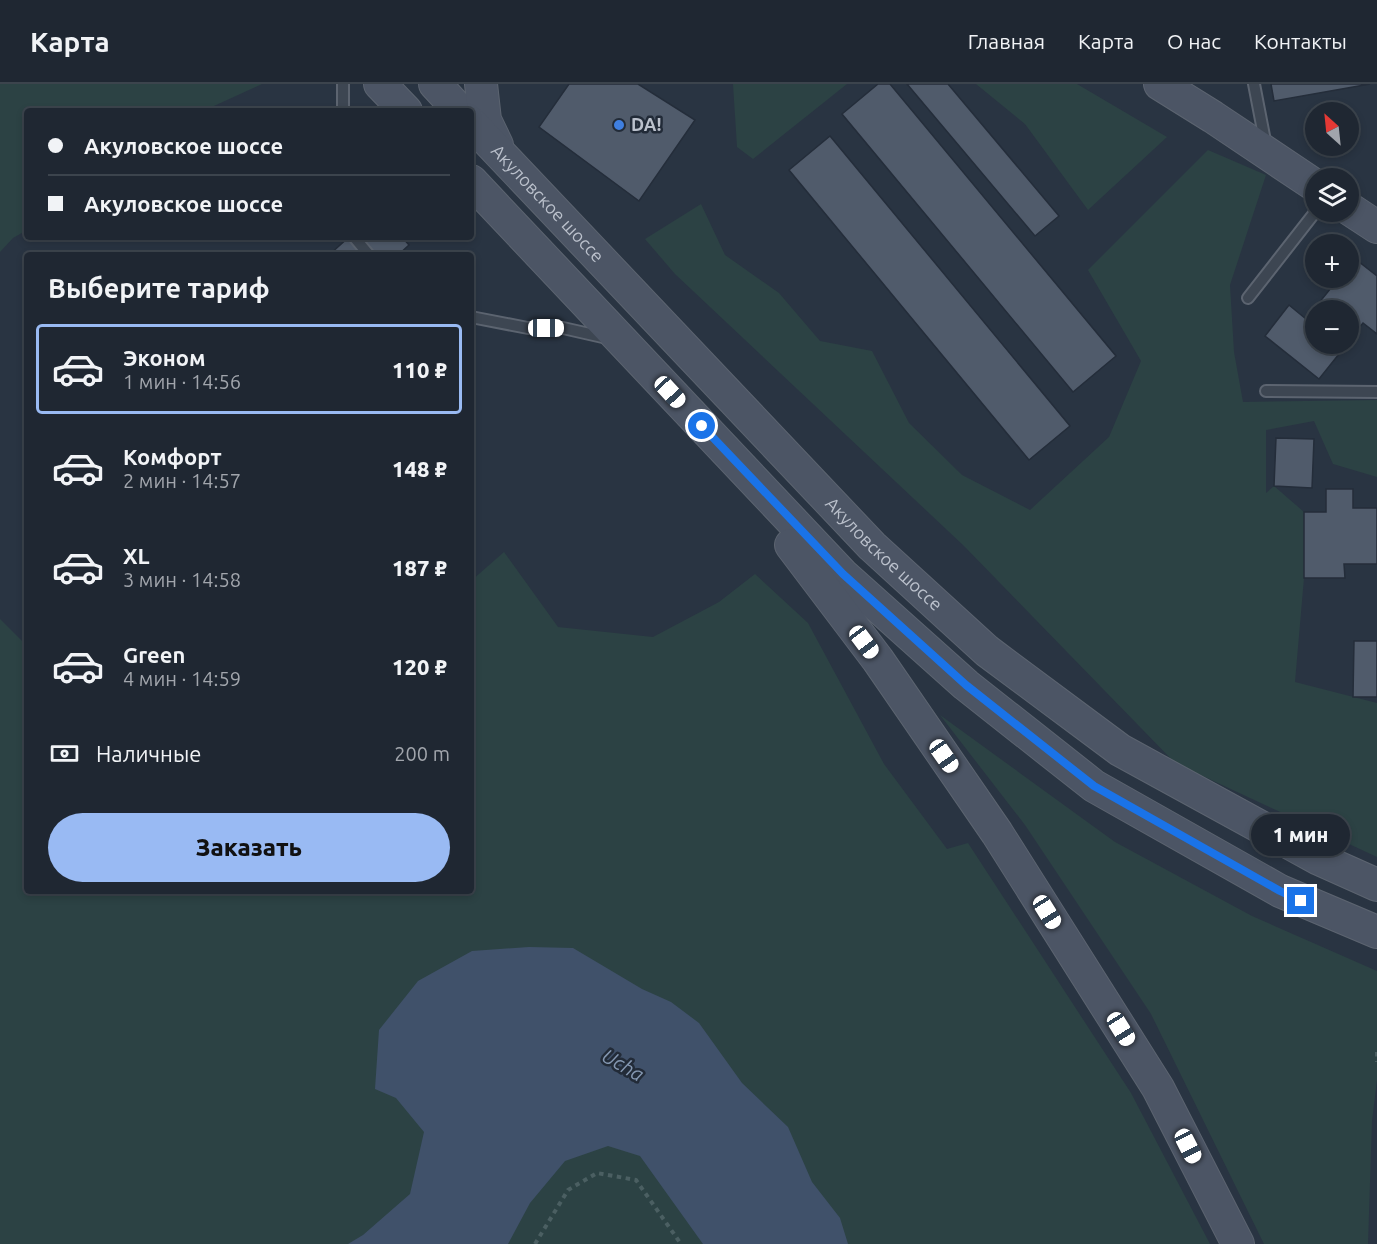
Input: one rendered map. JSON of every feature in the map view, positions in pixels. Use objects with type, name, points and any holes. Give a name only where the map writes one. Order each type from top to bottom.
[{"type":"street","points":[[380,84],[403,108]]},
{"type":"street","points":[[435,84],[457,108]]},
{"type":"street","points":[[482,84],[485,120],[502,157]]},
{"type":"street","points":[[1160,84],[1305,179]]},
{"type":"street","name":"Акуловское шоссе","points":[[474,126],[872,546],[987,651],[1120,750],[1319,859],[1377,885]]},
{"type":"street","points":[[474,183],[843,574],[966,685],[1094,786],[1280,891],[1377,932]]},
{"type":"street","points":[[1359,206],[1377,207]]},
{"type":"street","points":[[1359,214],[1377,227]]},
{"type":"street","points":[[702,426],[878,660],[997,833],[1158,1088],[1238,1244]]},
{"type":"lane","points":[[343,84],[343,108]]},
{"type":"lane","points":[[1254,84],[1268,155]]},
{"type":"lane","points":[[1248,298],[1307,222]]},
{"type":"lane","points":[[356,240],[366,252]]},
{"type":"lane","points":[[474,318],[528,328],[563,328],[622,341]]},
{"type":"lane","points":[[1266,391],[1377,392]]},
{"type":"path","points":[[1377,1052],[1377,1062]]},
{"type":"path","points":[[535,1244],[568,1190],[597,1173],[636,1180],[681,1244]]},
{"type":"green space","points":[[0,84],[262,84],[210,108],[24,108],[24,232],[13,238],[0,252]]},
{"type":"green space","points":[[733,84],[847,84],[753,159],[737,147]]},
{"type":"green space","points":[[976,84],[1077,84],[1167,137],[1088,210],[1025,124]]},
{"type":"green space","points":[[1208,150],[1266,175],[1230,285],[1234,352],[1243,402],[1377,400],[1377,477],[1333,464],[1314,421],[1266,430],[1266,493],[1274,486],[1304,512],[1304,578],[1295,682],[1377,703],[1377,857],[1175,763],[964,546],[675,274],[645,239],[701,204],[725,255],[779,293],[820,341],[872,351],[909,423],[962,475],[1030,510],[1109,437],[1141,361],[1088,270]]},
{"type":"green space","points":[[504,552],[558,627],[653,637],[719,602],[755,574],[808,623],[884,764],[947,849],[968,843],[1131,1093],[1210,1244],[0,1244],[0,619],[24,643],[24,894],[474,894],[474,578]]},
{"type":"green space","points":[[940,715],[1115,842],[1252,916],[1377,971],[1377,1080],[1372,1121],[1368,1244],[1264,1244],[1151,1014],[1025,825]]},
{"type":"water","name":"Ucha","points":[[529,947],[573,948],[642,989],[671,1002],[699,1023],[742,1083],[788,1127],[812,1182],[840,1218],[848,1244],[703,1244],[640,1156],[608,1146],[565,1161],[530,1203],[508,1244],[348,1244],[363,1235],[410,1194],[424,1132],[396,1098],[375,1089],[379,1030],[418,981],[472,951]]},
{"type":"building","points":[[569,84],[638,84],[695,120],[639,201],[539,127]]},
{"type":"building","points":[[878,84],[890,84],[1116,356],[1073,392],[842,114]]},
{"type":"building","points":[[907,84],[948,84],[1059,216],[1035,236]]},
{"type":"building","points":[[1271,84],[1370,84],[1274,101]]},
{"type":"building","points":[[830,136],[1070,426],[1029,460],[789,170]]},
{"type":"building","points":[[346,240],[405,240],[409,245],[401,252],[332,252]]},
{"type":"building","points":[[1359,262],[1377,276],[1377,334],[1363,323],[1359,328],[1359,300],[1321,300],[1331,288],[1359,288]]},
{"type":"building","points":[[1289,305],[1305,318],[1305,354],[1339,354],[1319,379],[1265,336]]},
{"type":"building","points":[[1276,438],[1314,439],[1312,488],[1274,486]]},
{"type":"building","points":[[1326,489],[1353,489],[1353,508],[1377,508],[1377,564],[1344,564],[1345,578],[1304,578],[1304,512],[1326,512]]},
{"type":"building","points":[[1354,641],[1377,641],[1377,697],[1353,697]]},
{"type":"place","name":"DA!","points":[[619,125]]},
{"type":"route","points":[[702,426],[843,574],[966,685],[1094,786],[1301,901]]}]
